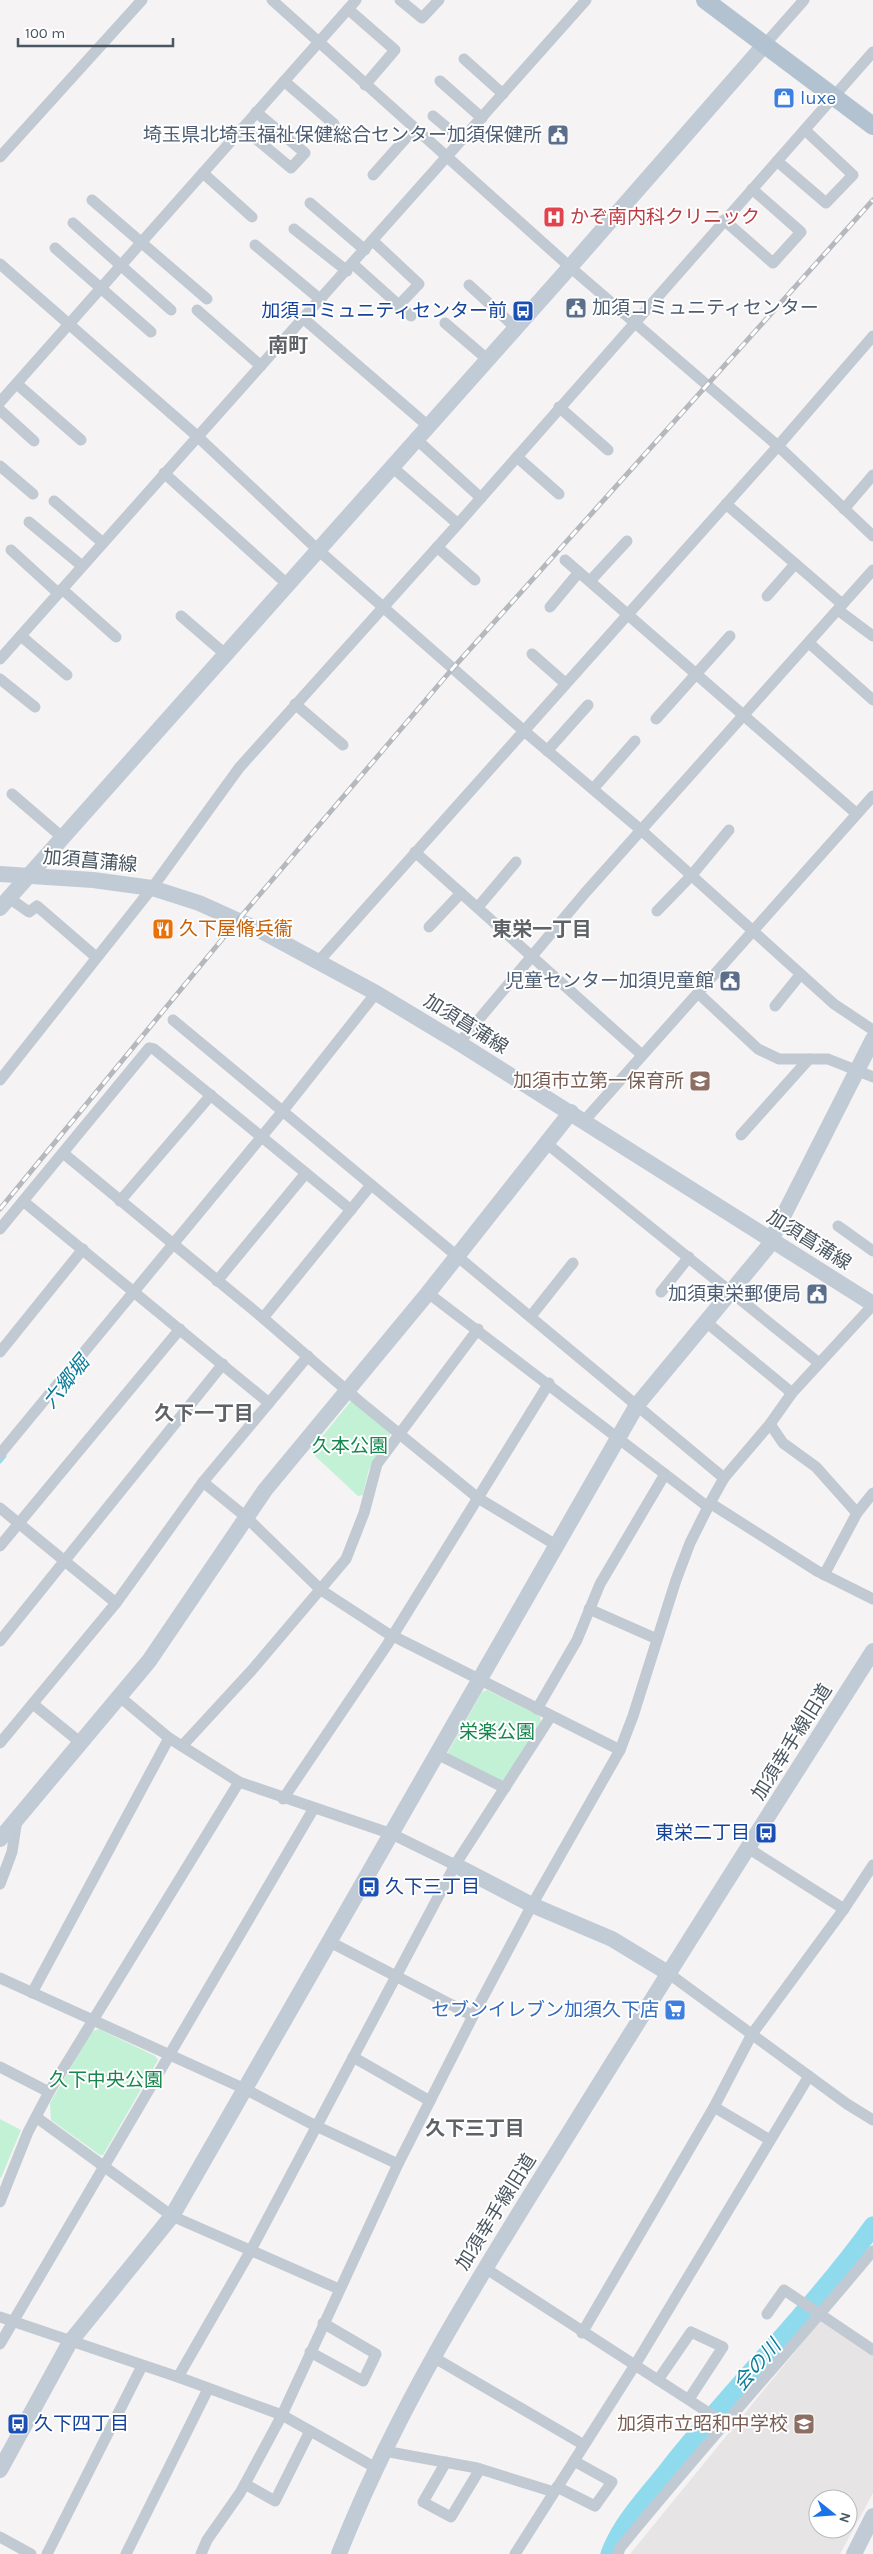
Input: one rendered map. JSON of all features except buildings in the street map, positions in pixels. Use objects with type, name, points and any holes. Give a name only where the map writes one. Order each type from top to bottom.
[{"type":"main road","points":[[705,0],[766,43],[873,126]]},
{"type":"street","points":[[0,157],[142,0]]},
{"type":"street","points":[[272,0],[446,158],[634,324],[778,446],[873,536]]},
{"type":"street","points":[[400,0],[422,18],[438,0]]},
{"type":"street","points":[[0,659],[586,0]]},
{"type":"street","points":[[96,958],[37,906],[28,912],[4,903],[427,425],[570,267],[804,0]]},
{"type":"street","points":[[0,402],[352,3],[395,50],[365,85]]},
{"type":"street","points":[[0,1080],[152,888],[238,768],[458,524],[873,52]]},
{"type":"street","points":[[464,59],[503,94]]},
{"type":"street","points":[[284,81],[334,124]]},
{"type":"street","points":[[440,81],[482,118]]},
{"type":"street","points":[[243,128],[291,168],[306,153],[256,112]]},
{"type":"street","points":[[433,116],[462,140]]},
{"type":"street","points":[[373,175],[414,129]]},
{"type":"street","points":[[777,161],[826,203],[853,175],[805,130]]},
{"type":"street","points":[[203,173],[252,217]]},
{"type":"street","points":[[724,220],[773,263],[801,232],[752,189]]},
{"type":"street","points":[[92,200],[207,299]]},
{"type":"street","points":[[310,203],[419,284],[398,306]]},
{"type":"street","points":[[73,223],[171,310]]},
{"type":"street","points":[[294,229],[350,267],[411,316]]},
{"type":"street","points":[[255,245],[320,300]]},
{"type":"street","points":[[55,248],[100,289],[152,332]]},
{"type":"street","points":[[0,264],[70,323],[197,436],[317,549],[547,751],[641,830],[800,975],[834,1004],[873,1030]]},
{"type":"street","points":[[468,286],[515,327]]},
{"type":"street","points":[[197,310],[261,366]]},
{"type":"street","points":[[304,319],[427,425]]},
{"type":"street","points":[[445,322],[487,359]]},
{"type":"street","points":[[318,962],[628,612],[778,446],[873,336]]},
{"type":"street","points":[[16,384],[81,440]]},
{"type":"street","points":[[559,408],[608,450]]},
{"type":"street","points":[[0,410],[34,441]]},
{"type":"street","points":[[416,438],[481,498]]},
{"type":"street","points":[[517,456],[559,494]]},
{"type":"street","points":[[0,466],[33,494]]},
{"type":"street","points":[[391,466],[458,524]]},
{"type":"street","points":[[164,474],[287,584]]},
{"type":"street","points":[[844,509],[873,475]]},
{"type":"street","points":[[54,501],[103,543]]},
{"type":"street","points":[[726,504],[873,636]]},
{"type":"street","points":[[29,522],[82,566]]},
{"type":"street","points":[[590,581],[627,541]]},
{"type":"street","points":[[437,547],[475,580]]},
{"type":"street","points":[[11,550],[116,637]]},
{"type":"street","points":[[565,560],[628,612],[857,814]]},
{"type":"street","points":[[767,596],[795,564]]},
{"type":"street","points":[[459,1043],[531,955],[873,570]]},
{"type":"street","points":[[550,607],[579,572]]},
{"type":"street","points":[[181,616],[225,654]]},
{"type":"street","points":[[21,636],[67,676]]},
{"type":"street","points":[[656,719],[730,636]]},
{"type":"street","points":[[808,643],[873,700]]},
{"type":"street","points":[[532,654],[565,683]]},
{"type":"street","points":[[0,679],[35,707]]},
{"type":"street","points":[[295,704],[343,745]]},
{"type":"street","points":[[547,751],[588,704]]},
{"type":"street","points":[[593,789],[636,741]]},
{"type":"street","points":[[12,794],[62,837]]},
{"type":"street","points":[[0,1838],[120,1697],[173,1627],[246,1516],[457,1257],[546,1143],[578,1116],[642,1055],[753,933],[873,796]]},
{"type":"street","points":[[657,911],[691,876],[729,830]]},
{"type":"street","points":[[415,852],[642,1055]]},
{"type":"street","points":[[478,907],[516,862]]},
{"type":"street","name":"加須菖蒲線","points":[[0,874],[93,880],[152,888],[231,917],[376,993],[459,1043],[578,1116],[873,1304]]},
{"type":"street","points":[[429,927],[461,892]]},
{"type":"street","points":[[775,1006],[800,975]]},
{"type":"street","points":[[0,1453],[282,1112],[376,993]]},
{"type":"street","points":[[698,993],[758,1049],[779,1059],[828,1059],[873,1077]]},
{"type":"street","points":[[173,1020],[724,1478]]},
{"type":"street","points":[[0,2470],[70,2342],[172,2216],[637,1405],[731,1292],[771,1240],[873,1039]]},
{"type":"street","points":[[0,1229],[149,1048],[154,1049],[351,1210]]},
{"type":"street","points":[[741,1134],[809,1059]]},
{"type":"street","points":[[120,1201],[211,1096]]},
{"type":"street","points":[[546,1143],[819,1363]]},
{"type":"street","points":[[63,1153],[263,1318],[398,1434],[478,1498],[556,1546]]},
{"type":"street","points":[[217,1281],[306,1173]]},
{"type":"street","points":[[263,1318],[371,1185]]},
{"type":"street","points":[[23,1201],[269,1404]]},
{"type":"street","points":[[838,1226],[873,1251]]},
{"type":"street","points":[[0,1352],[83,1250]]},
{"type":"street","points":[[661,1292],[689,1257]]},
{"type":"street","points":[[531,1316],[574,1263]]},
{"type":"street","points":[[428,1293],[549,1383],[617,1438],[709,1505],[824,1575],[873,1599]]},
{"type":"street","points":[[200,2554],[207,2540],[245,2484],[282,2416],[323,2323],[398,2164],[473,2016],[532,1905],[620,1750],[690,1543],[709,1505],[724,1478],[770,1424],[792,1393],[873,1304]]},
{"type":"street","points":[[706,1322],[792,1393]]},
{"type":"street","points":[[0,1546],[180,1329]]},
{"type":"street","points":[[182,1746],[322,1590],[350,1552],[364,1513],[374,1470],[398,1434],[478,1329]]},
{"type":"street","points":[[0,1743],[116,1604],[202,1482],[308,1356]]},
{"type":"street","points":[[0,1641],[222,1364]]},
{"type":"street","points":[[283,1799],[392,1636],[549,1383]]},
{"type":"street","points":[[770,1424],[783,1443],[816,1467],[857,1513]]},
{"type":"street","points":[[537,1709],[577,1640],[600,1584],[665,1474]]},
{"type":"street","points":[[202,1482],[246,1516],[322,1590],[392,1636],[620,1750]]},
{"type":"street","points":[[824,1575],[857,1513],[873,1493]]},
{"type":"street","points":[[0,1508],[116,1604]]},
{"type":"street","points":[[589,1610],[657,1639]]},
{"type":"street","name":"加須幸手線旧道","points":[[339,2554],[384,2451],[433,2357],[485,2268],[668,1973],[873,1651]]},
{"type":"street","points":[[120,1697],[170,1738],[239,1782],[283,1799],[392,1834],[532,1905],[612,1939],[668,1973],[809,2076],[873,2120]]},
{"type":"street","points":[[33,1704],[81,1743]]},
{"type":"street","points":[[178,2377],[250,2250],[455,1865],[551,1716]]},
{"type":"street","points":[[32,1993],[170,1738]]},
{"type":"street","points":[[438,1754],[505,1788]]},
{"type":"street","points":[[0,2202],[36,2117],[50,2092],[239,1782]]},
{"type":"street","points":[[0,2344],[314,1808]]},
{"type":"street","points":[[0,1884],[12,1852],[17,1818]]},
{"type":"street","points":[[748,1848],[844,1909]]},
{"type":"street","points":[[582,2333],[714,2107],[752,2034],[844,1909],[873,1865]]},
{"type":"street","points":[[330,1942],[473,2016]]},
{"type":"street","points":[[0,1978],[93,2022],[245,2089],[316,2126],[398,2164]]},
{"type":"street","points":[[353,2057],[430,2101]]},
{"type":"street","points":[[0,2067],[50,2092]]},
{"type":"street","points":[[515,2554],[635,2365],[809,2076]]},
{"type":"street","points":[[714,2107],[770,2140]]},
{"type":"street","points":[[36,2117],[172,2216],[339,2289]]},
{"type":"street","points":[[618,2554],[620,2548],[672,2484],[726,2424],[873,2251]]},
{"type":"street","points":[[485,2268],[582,2333],[726,2424]]},
{"type":"street","points":[[768,2314],[784,2290],[873,2350]]},
{"type":"street","points":[[0,2317],[178,2377],[282,2416],[376,2468]]},
{"type":"street","points":[[310,2352],[363,2381],[376,2354],[323,2323]]},
{"type":"street","points":[[658,2380],[691,2332],[723,2347],[689,2399]]},
{"type":"street","points":[[433,2357],[584,2445]]},
{"type":"street","points":[[47,2554],[142,2366]]},
{"type":"street","points":[[126,2554],[208,2389]]},
{"type":"street","points":[[245,2484],[276,2501],[310,2431]]},
{"type":"street","points":[[384,2451],[480,2468],[556,2490],[595,2506],[612,2482],[574,2461]]},
{"type":"street","points":[[446,2462],[424,2502],[451,2517],[480,2468]]},
{"type":"street","points":[[854,2554],[873,2516]]},
{"type":"street","points":[[0,2537],[31,2554]]},
{"type":"shaded area","name":"加須市立昭和中学校","points":[[820,2321],[873,2356],[873,2493],[858,2521],[858,2489],[808,2489],[808,2539],[848,2539],[840,2554],[630,2554]]},
{"type":"green space","name":"久本公園","points":[[351,1401],[392,1431],[369,1469],[363,1495],[358,1496],[312,1453],[312,1449]]},
{"type":"green space","name":"栄楽公園","points":[[487,1690],[540,1716],[541,1722],[504,1780],[500,1781],[449,1757],[448,1752],[482,1692]]},
{"type":"green space","name":"久下中央公園","points":[[99,2029],[155,2056],[158,2060],[103,2155],[100,2155],[51,2120],[50,2103],[92,2031]]},
{"type":"green space","points":[[0,2119],[21,2130],[1,2178],[0,2177]]},
{"type":"waterway","name":"六郷堀","points":[[0,1462],[5,1456]]},
{"type":"waterway","name":"会の川","points":[[610,2554],[621,2531],[644,2500],[693,2439],[824,2289],[873,2226]]},
{"type":"railway","points":[[0,1209],[238,920],[453,668],[873,200]]},
{"type":"place","name":"luxe","points":[[784,98]]},
{"type":"place","name":"埼玉県北埼玉福祉保健総合センター加須保健所","points":[[558,135]]},
{"type":"place","name":"かぞ南内科クリニック","points":[[554,217]]},
{"type":"place","name":"加須コミュニティセンター","points":[[576,308]]},
{"type":"place","name":"加須コミュニティセンター前","points":[[523,311]]},
{"type":"place","name":"久下屋脩兵衞","points":[[163,929]]},
{"type":"place","name":"児童センター加須児童館","points":[[730,981]]},
{"type":"place","name":"加須市立第一保育所","points":[[700,1081]]},
{"type":"place","name":"加須東栄郵便局","points":[[817,1294]]},
{"type":"place","name":"東栄二丁目","points":[[766,1833]]},
{"type":"place","name":"久下三丁目","points":[[369,1887]]},
{"type":"place","name":"セブンイレブン加須久下店","points":[[675,2010]]},
{"type":"place","name":"久下四丁目","points":[[18,2424]]},
{"type":"place","name":"加須市立昭和中学校","points":[[804,2424]]},
{"type":"district","name":"南町","points":[[288,345]]},
{"type":"district","name":"東栄一丁目","points":[[542,929]]},
{"type":"district","name":"久下一丁目","points":[[204,1413]]},
{"type":"district","name":"久下三丁目","points":[[475,2128]]}]
